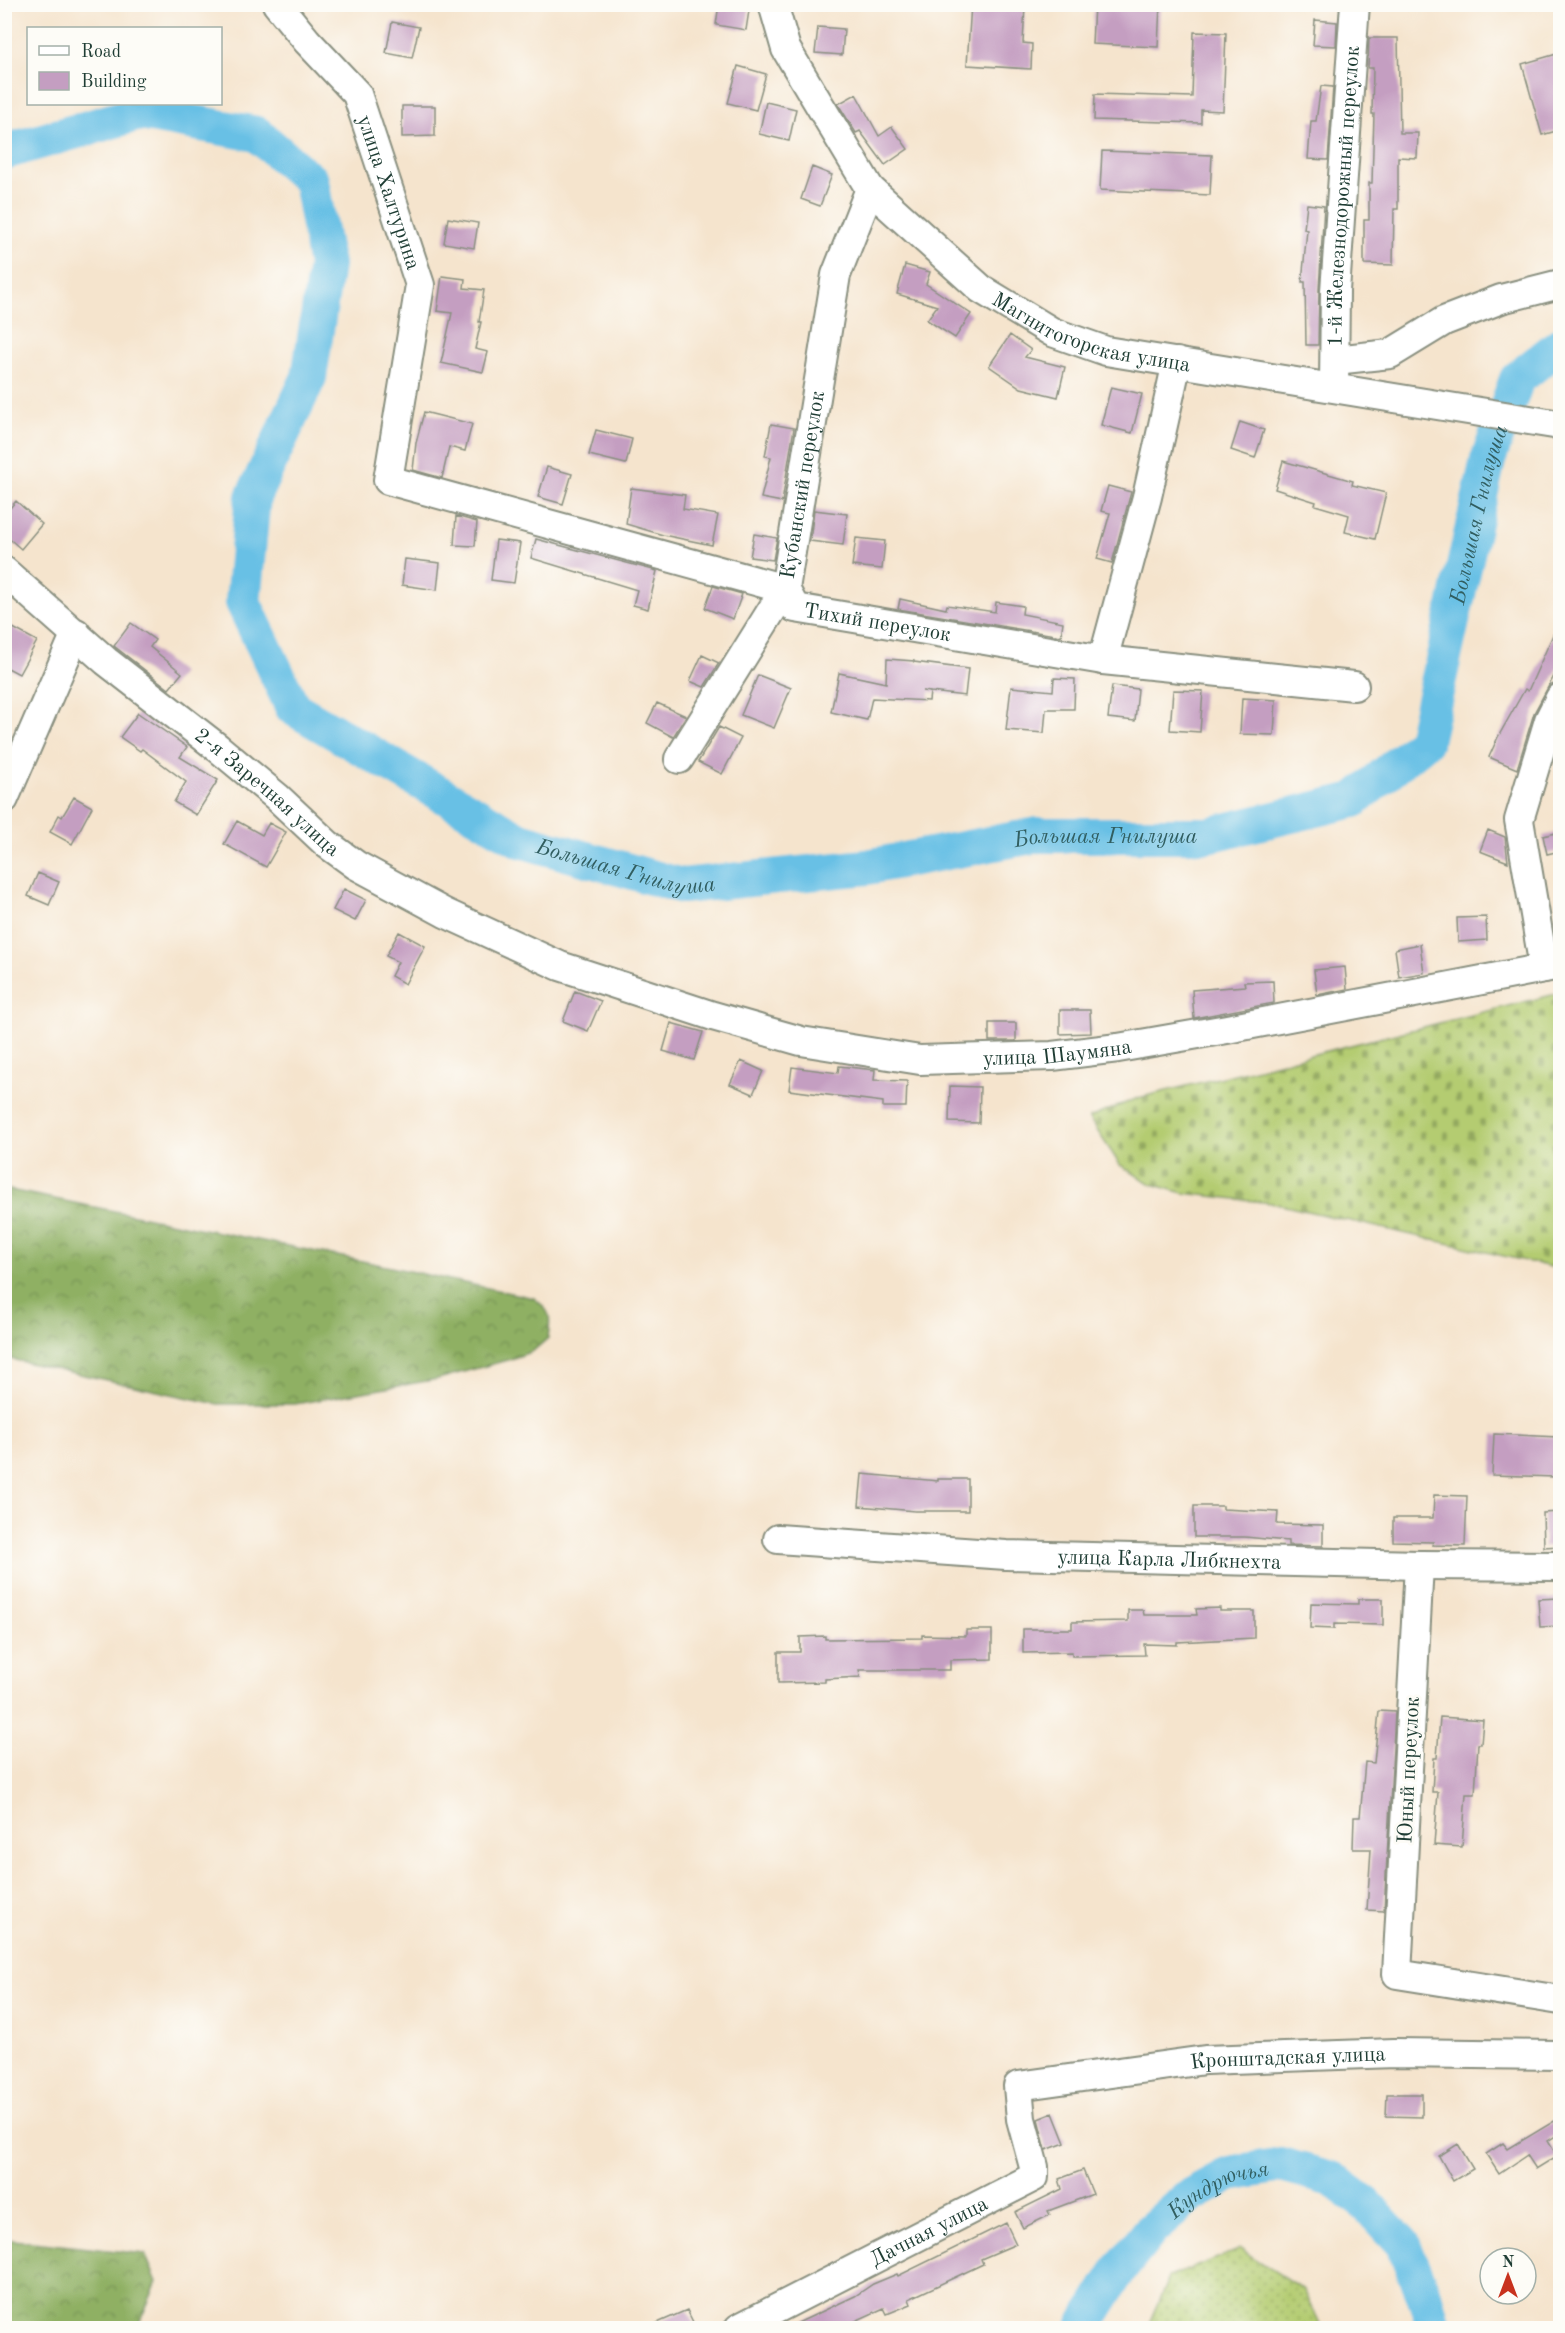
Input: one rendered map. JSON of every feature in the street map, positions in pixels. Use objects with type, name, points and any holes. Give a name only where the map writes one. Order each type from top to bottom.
[{"type":"street","name":"улица Халтурина","points":[[277,4],[307,41],[357,94],[420,285],[388,480]]},
{"type":"street","name":"Магнитогорская улица","points":[[773,4],[786,49],[870,189],[981,289],[1052,332],[1106,351],[1177,362],[1334,373],[1430,403],[1560,425]]},
{"type":"street","name":"1-й Железнодорожный переулок","points":[[1334,373],[1335,291],[1355,4]]},
{"type":"street","name":"Кубанский переулок","points":[[679,759],[785,589],[837,275],[870,189]]},
{"type":"street","points":[[1334,373],[1390,354],[1444,321],[1501,299],[1560,284]]},
{"type":"street","points":[[1103,660],[1146,497],[1177,362]]},
{"type":"street","name":"Тихий переулок","points":[[388,480],[785,589],[795,608],[1103,660],[1354,687]]},
{"type":"street","name":"2-я Заречная улица","points":[[4,571],[106,661],[218,748],[277,797],[327,844],[356,865],[445,913],[560,966]]},
{"type":"street","points":[[4,799],[76,633]]},
{"type":"street","points":[[1552,966],[1520,820],[1549,720],[1560,698]]},
{"type":"street","name":"улица Шаумяна","points":[[560,966],[713,1016],[801,1041],[920,1060],[1052,1056],[1118,1048],[1552,966]]},
{"type":"street","name":"улица Карла Либкнехта","points":[[778,1539],[1006,1555],[1560,1566]]},
{"type":"street","name":"Юный переулок","points":[[1419,1565],[1397,1974],[1560,2000]]},
{"type":"street","name":"Кронштадская улица","points":[[1018,2086],[1205,2060],[1394,2053],[1560,2055]]},
{"type":"street","name":"Дачная улица","points":[[739,2328],[1034,2177],[1034,2167],[1021,2119],[1018,2086]]},
{"type":"green space","points":[[1560,993],[1560,1269],[1272,1203],[1183,1193],[1149,1183],[1120,1165],[1089,1118],[1138,1098]]},
{"type":"green space","points":[[5,1189],[534,1298],[549,1315],[548,1338],[533,1351],[438,1379],[295,1404],[217,1404],[5,1358]]},
{"type":"green space","points":[[4,2239],[145,2254],[157,2282],[137,2328],[5,2328]]},
{"type":"green space","points":[[1240,2249],[1304,2290],[1322,2328],[1147,2328],[1169,2277]]},
{"type":"building","points":[[719,4],[750,4],[746,30],[716,25]]},
{"type":"building","points":[[971,4],[1025,6],[1023,43],[1032,44],[1031,69],[967,65]]},
{"type":"building","points":[[1094,4],[1160,4],[1158,47],[1092,44]]},
{"type":"building","points":[[1315,20],[1337,22],[1336,46],[1313,45]]},
{"type":"building","points":[[392,22],[419,27],[412,58],[386,53]]},
{"type":"building","points":[[818,27],[844,29],[842,55],[815,53]]},
{"type":"building","points":[[1194,32],[1226,33],[1223,111],[1201,110],[1201,123],[1094,120],[1095,94],[1192,97]]},
{"type":"building","points":[[1369,38],[1398,38],[1400,133],[1418,133],[1417,158],[1398,157],[1398,209],[1394,209],[1393,265],[1364,264],[1364,220],[1369,220],[1374,114],[1372,114],[1373,68],[1368,68]]},
{"type":"building","points":[[1560,53],[1560,130],[1542,135],[1522,64]]},
{"type":"building","points":[[738,66],[766,74],[756,110],[728,103]]},
{"type":"building","points":[[1321,86],[1333,87],[1328,160],[1308,159],[1311,121],[1316,121]]},
{"type":"building","points":[[856,94],[879,136],[892,127],[908,149],[885,165],[860,131],[856,133],[838,104]]},
{"type":"building","points":[[766,102],[796,109],[789,141],[759,134]]},
{"type":"building","points":[[402,106],[435,106],[435,136],[402,137]]},
{"type":"building","points":[[1102,151],[1212,155],[1210,195],[1100,190]]},
{"type":"building","points":[[812,167],[832,175],[820,206],[801,199]]},
{"type":"building","points":[[1307,204],[1324,206],[1318,345],[1306,345],[1305,282],[1302,282]]},
{"type":"building","points":[[448,218],[478,223],[474,248],[444,243]]},
{"type":"building","points":[[905,265],[930,272],[926,284],[971,314],[955,338],[927,320],[937,306],[897,294]]},
{"type":"building","points":[[442,276],[465,279],[464,288],[484,290],[479,322],[481,322],[475,349],[488,352],[483,372],[441,363],[452,313],[437,311]]},
{"type":"building","points":[[1010,335],[1031,350],[1025,357],[1065,367],[1058,397],[1021,388],[989,366]]},
{"type":"building","points":[[1111,387],[1142,394],[1132,433],[1101,425]]},
{"type":"building","points":[[424,412],[472,424],[465,451],[449,447],[442,478],[413,470],[416,443]]},
{"type":"building","points":[[1240,422],[1264,430],[1255,458],[1231,450]]},
{"type":"building","points":[[771,424],[794,428],[782,502],[761,498],[771,457],[765,456]]},
{"type":"building","points":[[596,430],[632,439],[626,464],[589,455]]},
{"type":"building","points":[[1283,461],[1353,481],[1352,485],[1386,493],[1375,539],[1345,532],[1349,515],[1315,505],[1316,502],[1275,489]]},
{"type":"building","points":[[547,467],[572,474],[563,504],[538,497]]},
{"type":"building","points":[[1108,486],[1131,492],[1112,563],[1097,559],[1110,513],[1101,511]]},
{"type":"building","points":[[631,488],[685,495],[683,509],[718,515],[712,545],[663,535],[626,524]]},
{"type":"building","points":[[16,501],[42,524],[21,549],[4,534],[4,515]]},
{"type":"building","points":[[814,510],[847,514],[843,545],[810,541]]},
{"type":"building","points":[[456,516],[477,522],[475,546],[454,545]]},
{"type":"building","points":[[754,534],[777,538],[773,560],[750,557]]},
{"type":"building","points":[[856,538],[885,541],[882,569],[852,566]]},
{"type":"building","points":[[536,539],[657,571],[648,609],[633,605],[637,590],[531,558]]},
{"type":"building","points":[[496,540],[520,543],[514,583],[491,580]]},
{"type":"building","points":[[405,559],[440,563],[437,590],[402,585]]},
{"type":"building","points":[[713,586],[742,594],[733,619],[705,608]]},
{"type":"building","points":[[900,599],[946,609],[947,605],[995,612],[996,602],[1023,606],[1022,614],[1063,622],[1061,636],[898,609]]},
{"type":"building","points":[[1560,619],[1560,665],[1534,713],[1517,769],[1489,757],[1525,689],[1528,691]]},
{"type":"building","points":[[4,623],[37,641],[19,674],[4,666]]},
{"type":"building","points":[[131,623],[155,640],[150,647],[182,673],[169,689],[114,646]]},
{"type":"building","points":[[702,655],[719,663],[704,687],[690,681]]},
{"type":"building","points":[[887,659],[968,669],[965,696],[922,691],[930,692],[929,701],[872,698],[867,720],[831,712],[839,673],[886,683]]},
{"type":"building","points":[[758,675],[791,688],[774,728],[741,715]]},
{"type":"building","points":[[1054,678],[1075,679],[1074,709],[1046,709],[1044,733],[1006,730],[1011,687],[1053,691]]},
{"type":"building","points":[[1112,686],[1138,689],[1135,721],[1108,718]]},
{"type":"building","points":[[1173,690],[1203,691],[1200,732],[1170,730]]},
{"type":"building","points":[[1242,698],[1276,700],[1274,735],[1240,734]]},
{"type":"building","points":[[657,703],[686,716],[673,737],[647,723]]},
{"type":"building","points":[[138,713],[187,747],[180,757],[218,780],[196,815],[174,802],[186,782],[142,749],[140,751],[120,737]]},
{"type":"building","points":[[719,727],[741,738],[722,774],[698,762]]},
{"type":"building","points":[[74,797],[92,807],[72,844],[50,832],[59,815],[62,817]]},
{"type":"building","points":[[237,821],[262,835],[269,823],[286,832],[266,867],[224,844]]},
{"type":"building","points":[[1488,830],[1505,837],[1508,862],[1480,851]]},
{"type":"building","points":[[1560,832],[1560,851],[1547,854],[1543,836]]},
{"type":"building","points":[[38,873],[59,882],[49,905],[28,896]]},
{"type":"building","points":[[344,889],[366,900],[355,921],[333,910]]},
{"type":"building","points":[[1486,917],[1487,940],[1458,942],[1457,918]]},
{"type":"building","points":[[399,932],[425,946],[405,984],[391,976],[398,962],[386,956]]},
{"type":"building","points":[[1420,944],[1424,973],[1399,977],[1395,949]]},
{"type":"building","points":[[1345,967],[1347,989],[1317,995],[1314,970]]},
{"type":"building","points":[[1273,981],[1274,1003],[1194,1018],[1192,990],[1245,986],[1244,982]]},
{"type":"building","points":[[575,991],[601,1001],[588,1031],[563,1021]]},
{"type":"building","points":[[1060,1010],[1090,1010],[1091,1033],[1060,1034]]},
{"type":"building","points":[[671,1023],[703,1032],[694,1060],[663,1051]]},
{"type":"building","points":[[989,1023],[1016,1023],[1016,1041],[989,1041]]},
{"type":"building","points":[[741,1061],[763,1071],[753,1094],[730,1084]]},
{"type":"building","points":[[839,1066],[875,1070],[874,1080],[907,1081],[906,1107],[883,1107],[883,1102],[789,1090],[792,1067],[838,1073]]},
{"type":"building","points":[[950,1086],[980,1087],[979,1123],[949,1122]]},
{"type":"building","points":[[1494,1434],[1558,1437],[1556,1477],[1492,1475]]},
{"type":"building","points":[[862,1474],[938,1481],[938,1479],[968,1479],[968,1511],[915,1511],[859,1506]]},
{"type":"building","points":[[1434,1495],[1467,1496],[1465,1546],[1393,1541],[1393,1518],[1433,1518]]},
{"type":"building","points":[[1194,1506],[1223,1506],[1223,1509],[1278,1512],[1277,1524],[1323,1525],[1323,1546],[1288,1545],[1288,1541],[1245,1537],[1194,1537]]},
{"type":"building","points":[[1560,1512],[1560,1546],[1544,1547],[1543,1513]]},
{"type":"building","points":[[1560,1598],[1560,1626],[1540,1627],[1538,1599]]},
{"type":"building","points":[[1358,1599],[1383,1599],[1383,1625],[1334,1624],[1334,1629],[1310,1628],[1311,1603],[1358,1604]]},
{"type":"building","points":[[1220,1608],[1220,1611],[1254,1611],[1254,1638],[1177,1642],[1177,1645],[1144,1644],[1145,1655],[1072,1656],[1072,1652],[1023,1653],[1023,1629],[1072,1629],[1072,1622],[1128,1621],[1128,1610],[1143,1610],[1144,1615],[1197,1615],[1196,1609]]},
{"type":"building","points":[[966,1630],[992,1630],[992,1659],[950,1660],[950,1670],[859,1670],[860,1677],[825,1679],[825,1682],[778,1683],[778,1652],[800,1652],[800,1637],[922,1638],[922,1635],[966,1636]]},
{"type":"building","points":[[1379,1711],[1395,1712],[1384,1911],[1367,1910],[1371,1849],[1353,1849],[1354,1817],[1360,1817],[1365,1762],[1374,1763]]},
{"type":"building","points":[[1440,1717],[1483,1720],[1481,1744],[1478,1744],[1475,1794],[1466,1794],[1462,1847],[1434,1845],[1438,1792],[1432,1792]]},
{"type":"building","points":[[1387,2094],[1422,2094],[1422,2117],[1386,2116]]},
{"type":"building","points":[[1053,2113],[1065,2143],[1046,2150],[1038,2119]]},
{"type":"building","points":[[1556,2120],[1560,2133],[1548,2141],[1557,2156],[1536,2169],[1527,2155],[1499,2174],[1486,2154],[1503,2143],[1508,2149]]},
{"type":"building","points":[[1458,2144],[1473,2169],[1453,2181],[1439,2156]]},
{"type":"building","points":[[1083,2170],[1093,2194],[1048,2211],[1050,2215],[1023,2228],[1015,2212],[1062,2189],[1059,2179]]},
{"type":"building","points":[[1006,2223],[1016,2244],[981,2259],[983,2264],[909,2299],[911,2304],[887,2314],[884,2308],[840,2328],[787,2328],[855,2296],[873,2284],[897,2274],[898,2276]]},
{"type":"building","points":[[687,2310],[696,2328],[646,2328]]},
{"type":"waterway","name":"Большая Гнилуша","points":[[4,152],[140,113],[257,134],[311,181],[326,265],[309,377],[253,497],[243,602],[293,708],[520,840],[682,886],[867,867],[1038,835],[1208,835],[1354,800],[1425,741],[1488,460],[1517,379],[1560,345]]},
{"type":"waterway","name":"Кундрючья","points":[[1083,2328],[1120,2269],[1152,2229],[1190,2196],[1230,2174],[1281,2165],[1332,2179],[1366,2204],[1403,2244],[1424,2294],[1434,2328]]}]
